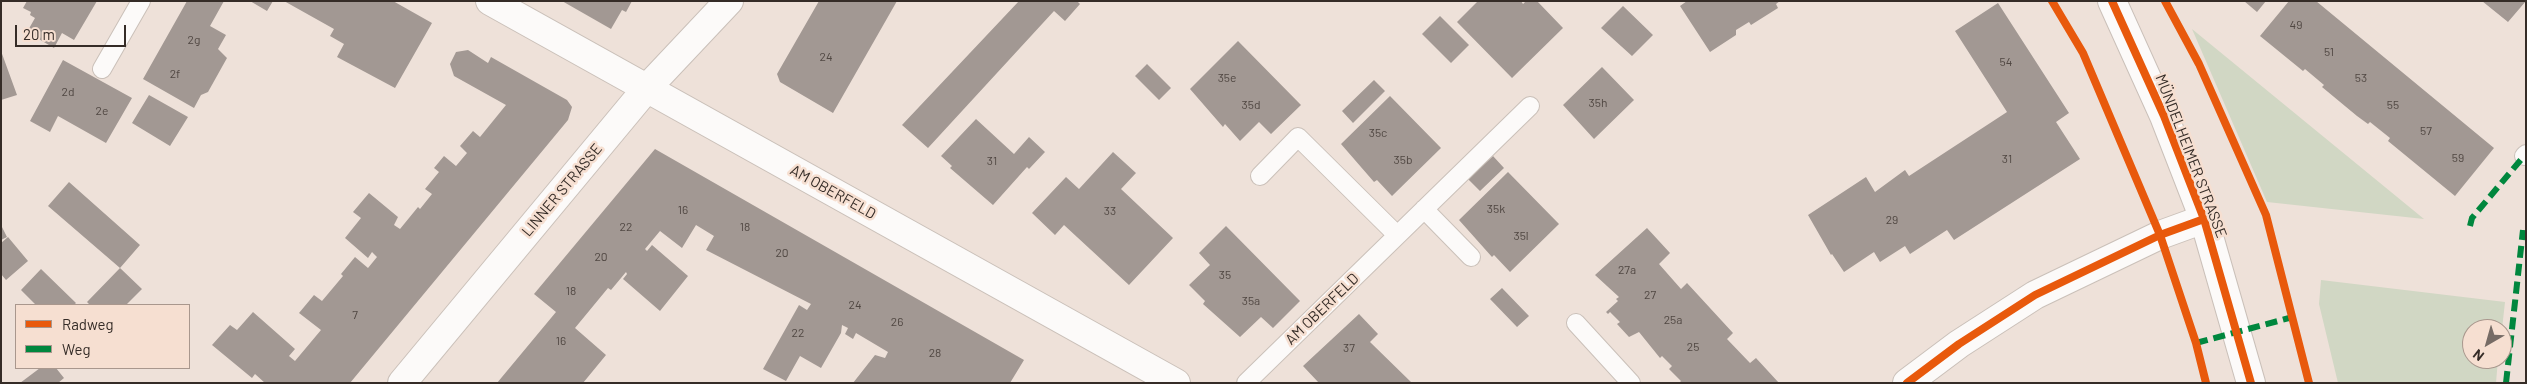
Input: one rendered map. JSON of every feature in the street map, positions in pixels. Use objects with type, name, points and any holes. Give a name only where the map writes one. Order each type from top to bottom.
[{"type":"street","name":"AM OBERFELD","points":[[490,1],[1176,383]]},
{"type":"street","name":"LINNER STRASSE","points":[[402,383],[647,88],[728,1]]},
{"type":"street","name":"MÜNDELHEIMER STRASSE","points":[[2112,1],[2164,116],[2204,219],[2251,383]]},
{"type":"street","points":[[1907,383],[1959,344],[2035,296],[2160,235],[2204,219]]},
{"type":"lane","points":[[102,69],[141,1]]},
{"type":"lane","name":"AM OBERFELD","points":[[1246,383],[1530,106]]},
{"type":"lane","points":[[1260,176],[1298,138],[1397,235]]},
{"type":"lane","points":[[1424,209],[1471,257]]},
{"type":"lane","points":[[1576,323],[1632,383]]},
{"type":"green space","points":[[2192,29],[2424,219],[2267,202]]},
{"type":"green space","points":[[2321,280],[2505,302],[2503,319],[2462,319],[2462,369],[2497,369],[2496,383],[2338,383],[2319,304]]},
{"type":"building","points":[[27,1],[97,1],[74,40],[62,33],[54,48],[27,32],[35,18],[30,15],[31,12],[23,8]]},
{"type":"building","points":[[187,1],[224,1],[210,26],[226,35],[218,49],[227,58],[208,92],[201,95],[194,108],[143,79]]},
{"type":"building","points":[[250,1],[273,1],[267,11]]},
{"type":"building","points":[[284,1],[393,1],[432,23],[395,88],[337,57],[344,44],[330,36],[334,29]]},
{"type":"building","points":[[562,1],[632,1],[626,12],[622,10],[611,29]]},
{"type":"building","points":[[819,1],[897,1],[833,113],[780,82],[777,74]]},
{"type":"building","points":[[1019,1],[1077,1],[1080,4],[1065,21],[1054,11],[928,148],[902,125]]},
{"type":"building","points":[[1478,1],[1521,1],[1523,4],[1526,1],[1537,1],[1563,28],[1512,78],[1457,22]]},
{"type":"building","points":[[1687,1],[1780,1],[1776,4],[1778,8],[1751,25],[1749,22],[1736,30],[1736,35],[1710,52],[1680,6]]},
{"type":"building","points":[[2244,1],[2266,1],[2257,12]]},
{"type":"building","points":[[2289,1],[2316,1],[2494,148],[2455,196],[2388,141],[2390,138],[2370,122],[2368,124],[2357,116],[2322,87],[2324,85],[2305,69],[2303,71],[2260,36]]},
{"type":"building","points":[[2482,1],[2526,1],[2508,22]]},
{"type":"building","points":[[1998,3],[2069,113],[2056,122],[2080,159],[1954,240],[1947,230],[1910,254],[1905,246],[1880,262],[1874,252],[1844,272],[1831,255],[1808,215],[1866,177],[1875,192],[1905,170],[1909,176],[2007,112],[1955,31]]},
{"type":"building","points":[[1623,6],[1653,35],[1632,56],[1601,28]]},
{"type":"building","points":[[1440,16],[1469,45],[1451,63],[1422,34]]},
{"type":"building","points":[[1238,41],[1301,105],[1271,134],[1259,122],[1240,141],[1225,124],[1223,127],[1190,89]]},
{"type":"building","points":[[468,50],[488,63],[491,57],[567,100],[572,107],[568,120],[350,383],[265,383],[255,374],[252,378],[212,345],[230,325],[237,330],[253,312],[295,349],[289,356],[295,361],[321,330],[299,313],[314,295],[322,301],[343,276],[341,274],[355,257],[368,268],[377,257],[372,252],[368,258],[345,238],[361,218],[353,212],[369,193],[398,217],[394,225],[400,229],[418,207],[420,209],[432,194],[425,189],[439,172],[434,168],[444,156],[456,166],[467,153],[460,146],[473,131],[480,137],[506,105],[454,76],[450,64],[456,52]]},
{"type":"building","points":[[1,51],[17,95],[1,100]]},
{"type":"building","points":[[63,60],[132,98],[106,143],[58,116],[50,132],[30,121]]},
{"type":"building","points":[[1147,64],[1171,88],[1159,100],[1135,76]]},
{"type":"building","points":[[1602,67],[1634,100],[1594,139],[1563,105]]},
{"type":"building","points":[[1374,80],[1385,91],[1353,123],[1342,111]]},
{"type":"building","points":[[149,95],[188,117],[170,146],[132,123]]},
{"type":"building","points":[[1390,96],[1441,148],[1392,196],[1377,180],[1374,182],[1341,144]]},
{"type":"building","points":[[976,119],[1014,154],[1029,137],[1045,152],[1029,169],[1027,167],[993,205],[950,168],[952,166],[941,156]]},
{"type":"building","points":[[655,149],[1024,360],[1010,383],[853,383],[875,355],[885,358],[888,352],[856,333],[853,339],[845,334],[848,328],[842,325],[841,333],[821,368],[800,356],[786,381],[763,369],[799,305],[807,310],[811,304],[706,250],[714,236],[696,225],[682,248],[660,231],[645,249],[647,251],[652,245],[688,276],[660,311],[623,279],[627,274],[626,272],[611,290],[608,288],[575,328],[606,355],[583,383],[497,383],[556,312],[534,294]]},
{"type":"building","points":[[1113,152],[1136,173],[1121,189],[1173,238],[1129,285],[1064,225],[1055,235],[1032,213],[1066,177],[1079,189]]},
{"type":"building","points":[[1493,156],[1504,168],[1480,191],[1468,179]]},
{"type":"building","points":[[1508,172],[1559,224],[1510,272],[1494,255],[1492,257],[1459,220]]},
{"type":"building","points":[[69,182],[140,245],[120,268],[48,206]]},
{"type":"building","points":[[1,225],[7,237],[1,240]]},
{"type":"building","points":[[1226,226],[1300,301],[1273,328],[1261,317],[1240,337],[1203,304],[1205,301],[1189,285],[1210,265],[1199,253]]},
{"type":"building","points":[[1647,228],[1670,253],[1659,264],[1681,289],[1687,283],[1733,333],[1727,339],[1750,363],[1756,358],[1779,383],[1679,383],[1681,381],[1669,369],[1672,366],[1662,356],[1660,358],[1639,332],[1629,337],[1617,324],[1620,322],[1610,312],[1608,314],[1606,312],[1618,301],[1616,299],[1619,297],[1595,275]]},
{"type":"building","points":[[8,237],[28,261],[6,280],[1,274],[1,243]]},
{"type":"building","points":[[120,268],[142,289],[127,304],[89,304],[87,302]]},
{"type":"building","points":[[41,269],[76,303],[35,304],[21,290]]},
{"type":"building","points":[[1502,288],[1529,316],[1517,327],[1490,299]]},
{"type":"building","points":[[1359,314],[1378,334],[1370,342],[1412,383],[1319,383],[1303,366]]},
{"type":"building","points":[[39,369],[57,369],[64,378],[58,383],[20,383]]},
{"type":"marked path","points":[[2470,226],[2472,218],[2524,156]]},
{"type":"marked path","points":[[2506,383],[2523,230]]},
{"type":"marked path","points":[[2196,343],[2293,317]]},
{"type":"cycle path","points":[[2052,1],[2083,53],[2160,235],[2196,343],[2206,383]]},
{"type":"cycle path","points":[[2112,1],[2164,116],[2204,219],[2251,383]]},
{"type":"cycle path","points":[[2165,1],[2199,64],[2266,215],[2309,383]]},
{"type":"cycle path","points":[[1907,383],[1959,344],[2035,295],[2160,235],[2204,219]]}]
